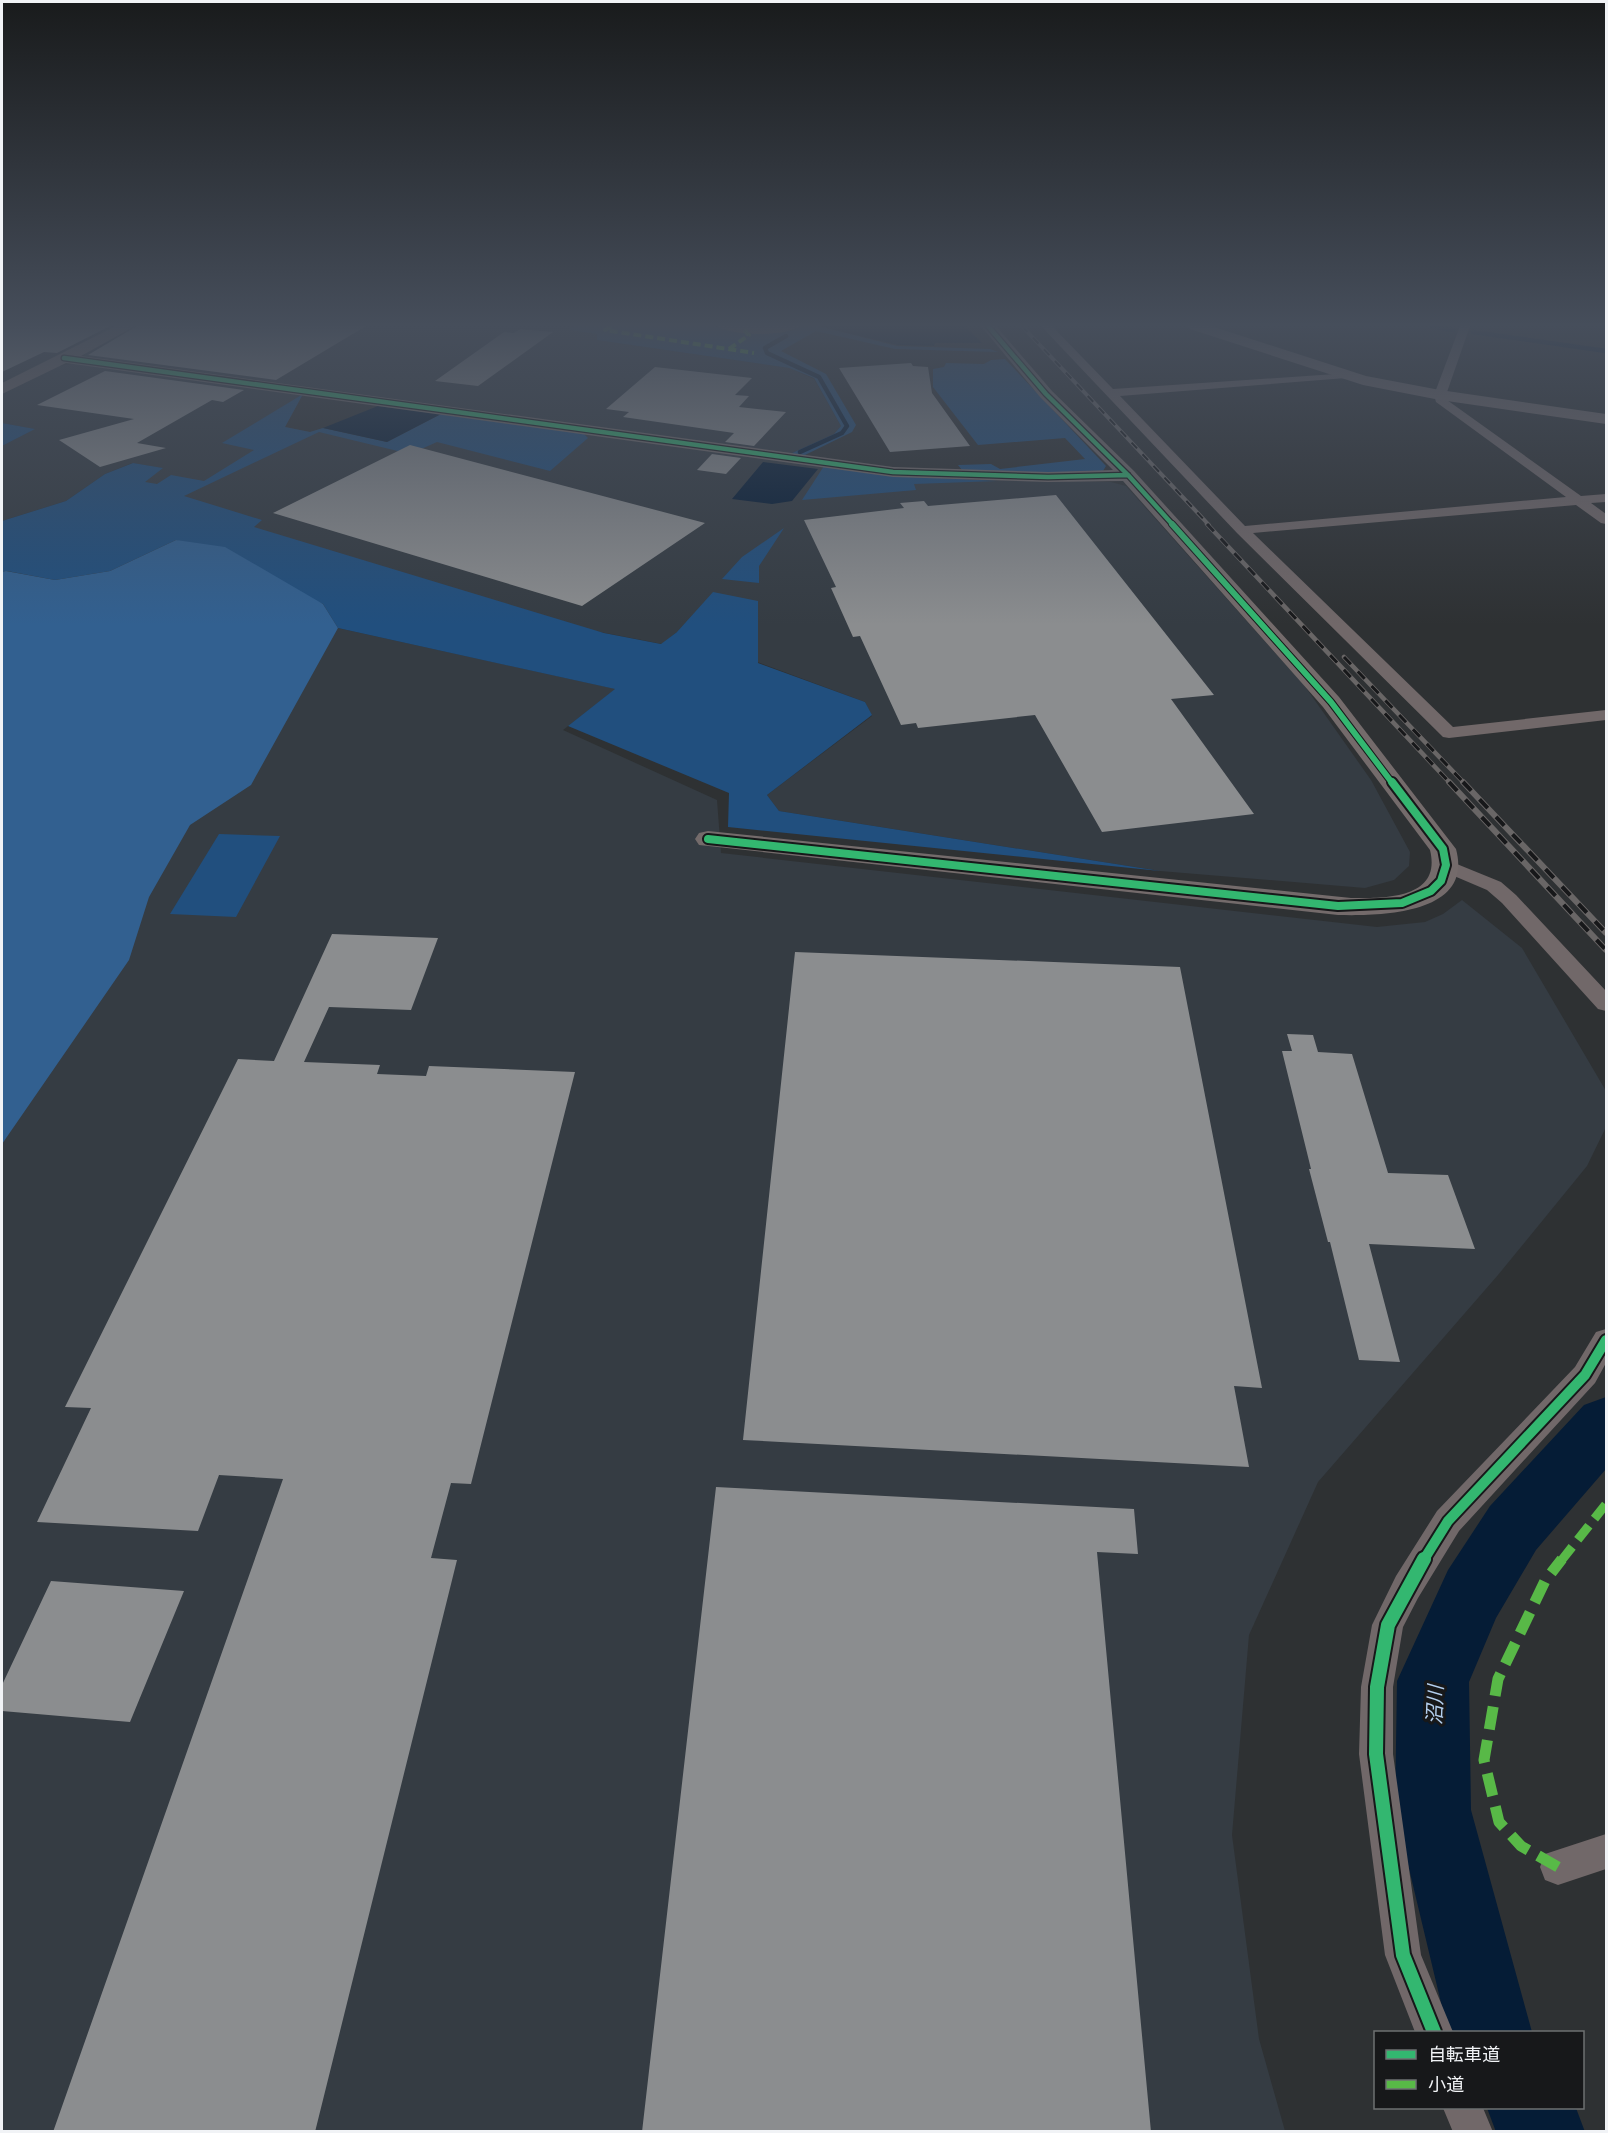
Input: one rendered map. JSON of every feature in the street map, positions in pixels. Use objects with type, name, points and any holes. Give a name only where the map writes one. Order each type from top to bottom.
[{"type":"street","points":[[555,426],[893,472],[1048,477],[1128,475]]},
{"type":"street","points":[[708,840],[1326,905],[1373,907],[1403,903],[1426,895],[1441,882],[1447,866],[1443,849],[1330,702],[1128,475],[1078,426]]},
{"type":"street","points":[[1141,426],[1242,530],[1449,733],[1606,715]]},
{"type":"street","points":[[1475,426],[1606,520]]},
{"type":"street","points":[[1242,530],[1606,498]]},
{"type":"street","points":[[1447,866],[1494,886],[1509,899],[1606,1004]]},
{"type":"street","points":[[1434,2031],[1403,1955],[1376,1754],[1377,1687],[1388,1625],[1407,1587],[1448,1521],[1585,1375],[1606,1340]]},
{"type":"street","points":[[1558,1867],[1606,1852]]},
{"type":"street","points":[[1463,2109],[1473,2132]]},
{"type":"shaded area","points":[[2,426],[35,429],[2,446]]},
{"type":"shaded area","points":[[16,426],[286,426],[310,432],[323,428],[386,442],[418,426],[525,426],[886,475],[1111,482],[1126,486],[1304,685],[1371,780],[1410,852],[1409,866],[1394,880],[1365,888],[1160,871],[779,811],[767,795],[872,716],[865,702],[677,632],[662,644],[345,583],[132,491],[162,468],[132,463],[105,474],[66,501],[2,521],[2,446],[34,429]]},
{"type":"shaded area","points":[[251,426],[286,426],[310,432],[323,428],[387,442],[419,426],[524,426],[584,434],[588,438],[550,471],[437,442],[410,454],[319,432],[184,496],[262,520],[254,527],[604,633],[661,644],[677,632],[713,592],[758,601],[758,663],[865,702],[872,715],[767,795],[779,811],[1160,871],[728,827],[729,793],[568,726],[615,689],[338,628],[323,604],[176,540],[110,571],[55,580],[2,572],[2,521],[66,501],[105,474],[133,463],[163,468],[145,482],[157,484],[171,475],[204,481],[254,450],[222,443]]},
{"type":"shaded area","points":[[329,426],[419,426],[387,442],[323,428]]},
{"type":"shaded area","points":[[583,426],[841,426],[834,434],[790,454]]},
{"type":"shaded area","points":[[841,426],[856,426],[852,432],[805,455],[790,454],[834,434]]},
{"type":"shaded area","points":[[963,426],[1068,426],[1106,466],[1103,471],[1087,474],[962,470],[958,465],[991,464],[1000,469],[1085,459],[1065,438],[978,445]]},
{"type":"shaded area","points":[[763,462],[818,469],[792,501],[772,504],[732,499]]},
{"type":"shaded area","points":[[824,466],[886,475],[997,481],[914,484],[916,490],[802,500]]},
{"type":"shaded area","points":[[784,528],[759,566],[759,583],[722,579],[742,557]]},
{"type":"shaded area","points":[[176,540],[225,547],[323,604],[338,628],[251,785],[190,825],[149,897],[129,960],[2,1144],[2,572],[55,580],[110,571]]},
{"type":"shaded area","points":[[311,626],[338,628],[616,689],[563,730],[717,800],[721,853],[1377,927],[1425,922],[1443,914],[1462,900],[1522,948],[1606,1091],[1606,1127],[1587,1166],[1498,1275],[1318,1482],[1249,1635],[1232,1835],[1259,2039],[1285,2131],[2,2131],[2,1112]]},
{"type":"shaded area","points":[[219,834],[280,836],[236,917],[170,914]]},
{"type":"building","points":[[111,426],[167,426],[137,443],[166,448],[100,467],[59,440]]},
{"type":"building","points":[[682,426],[773,426],[754,446],[725,442],[734,433]]},
{"type":"building","points":[[874,426],[955,426],[970,446],[890,452]]},
{"type":"building","points":[[410,445],[705,523],[582,606],[273,513]]},
{"type":"building","points":[[712,454],[741,458],[726,474],[697,470]]},
{"type":"building","points":[[1056,495],[1214,695],[1171,699],[1254,814],[1102,832],[1035,715],[918,728],[916,723],[901,725],[860,636],[853,637],[831,588],[836,587],[804,520],[904,508],[900,503],[924,501],[928,506]]},
{"type":"building","points":[[332,934],[438,938],[411,1010],[329,1007],[304,1062],[380,1065],[377,1074],[426,1076],[429,1066],[575,1072],[471,1484],[451,1483],[431,1558],[457,1560],[315,2132],[53,2132],[283,1479],[219,1475],[198,1531],[37,1522],[91,1408],[65,1407],[238,1059],[274,1061]]},
{"type":"building","points":[[795,952],[1180,967],[1262,1388],[1234,1386],[1249,1467],[743,1440]]},
{"type":"building","points":[[1287,1034],[1313,1035],[1318,1052],[1352,1054],[1388,1173],[1448,1175],[1475,1249],[1369,1244],[1400,1362],[1359,1360],[1330,1242],[1328,1242],[1309,1169],[1311,1169],[1282,1051],[1292,1051]]},
{"type":"building","points":[[716,1487],[1134,1509],[1138,1554],[1097,1552],[1151,2132],[642,2132]]},
{"type":"building","points":[[51,1581],[184,1591],[130,1722],[2,1711],[2,1685]]},
{"type":"waterway","points":[[800,452],[842,433],[847,426]]},
{"type":"waterway","name":"沼川","points":[[1490,2031],[1433,1810],[1433,1681],[1472,1594],[1513,1528],[1606,1425]]},
{"type":"waterway","name":"沼川","points":[[1530,2109],[1542,2132]]},
{"type":"railway","points":[[1116,426],[1209,525]]},
{"type":"railway","points":[[1207,524],[1451,784]]},
{"type":"railway","points":[[1344,657],[1465,784]]},
{"type":"railway","points":[[1449,782],[1606,950]]},
{"type":"railway","points":[[1463,782],[1606,933]]},
{"type":"marked path","points":[[1558,1867],[1521,1846],[1499,1822],[1484,1760],[1498,1679],[1545,1581],[1606,1504]]},
{"type":"cycle path","points":[[555,426],[893,472],[1048,477],[1128,475]]},
{"type":"cycle path","points":[[708,839],[1338,906],[1402,903],[1431,891],[1441,881],[1446,867],[1443,849],[1331,702],[1128,475],[1078,426]]},
{"type":"cycle path","points":[[1434,2031],[1403,1955],[1376,1754],[1377,1687],[1388,1625],[1407,1587],[1448,1521],[1585,1375],[1606,1340]]}]
